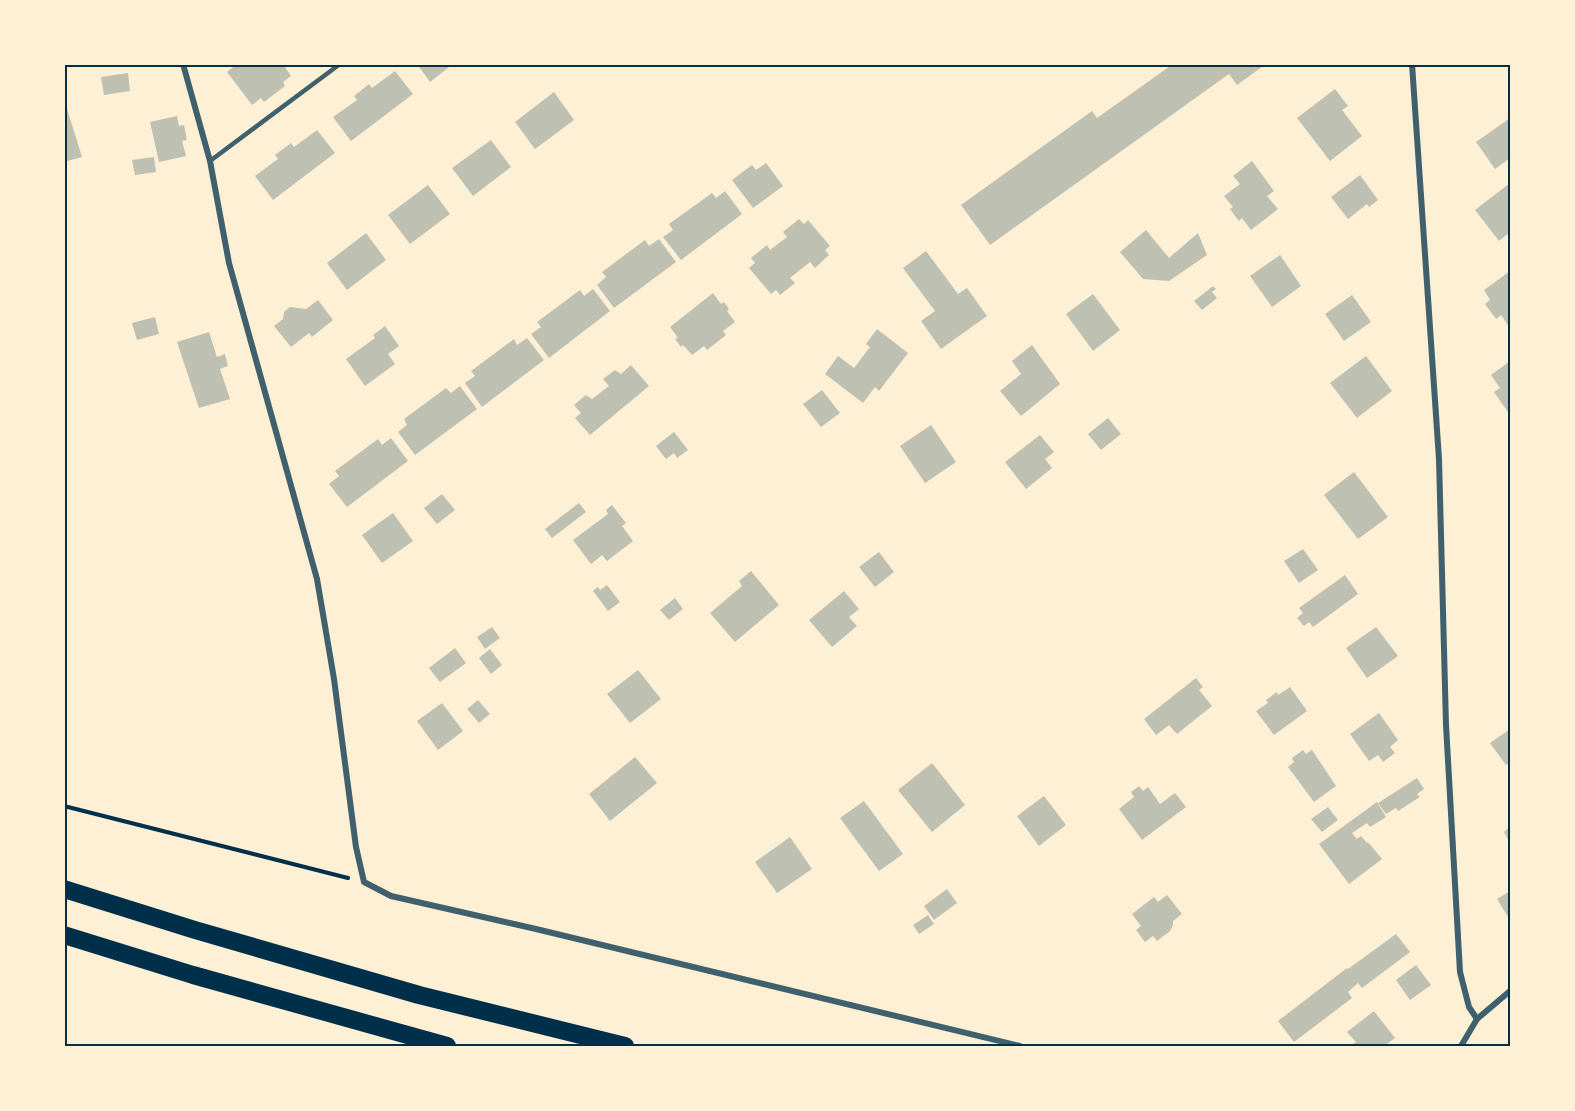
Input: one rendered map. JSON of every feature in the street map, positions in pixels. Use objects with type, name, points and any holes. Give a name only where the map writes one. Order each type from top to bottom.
[{"type":"highway","points":[[64,889],[407,992],[625,1047]]},
{"type":"highway","points":[[64,935],[193,975],[447,1047]]},
{"type":"street","points":[[183,64],[210,161],[229,263],[317,579],[334,679],[356,847],[364,882],[391,896],[1020,1047]]},
{"type":"street","points":[[1412,64],[1439,459],[1446,725],[1460,972],[1469,1007],[1477,1019]]},
{"type":"street","points":[[1461,1047],[1477,1019],[1510,991]]},
{"type":"lane","points":[[210,161],[340,64]]},
{"type":"path","points":[[64,806],[364,882]]},
{"type":"building","points":[[237,64],[283,64],[291,76],[283,82],[285,86],[264,102],[261,98],[252,105],[227,72]]},
{"type":"building","points":[[417,64],[453,64],[430,82]]},
{"type":"building","points":[[1173,64],[1266,64],[1237,85],[1229,74],[990,245],[961,205],[1092,111],[1097,118]]},
{"type":"building","points":[[395,71],[413,94],[351,141],[333,117],[357,100],[354,96],[369,84],[372,88]]},
{"type":"building","points":[[128,73],[130,91],[104,95],[101,77]]},
{"type":"building","points":[[1335,89],[1348,106],[1342,110],[1362,136],[1330,161],[1297,118]]},
{"type":"building","points":[[554,92],[574,120],[535,149],[515,122]]},
{"type":"building","points":[[64,99],[82,157],[64,162]]},
{"type":"building","points":[[177,116],[179,126],[184,125],[187,140],[182,141],[186,156],[159,162],[150,122]]},
{"type":"building","points":[[1510,118],[1510,158],[1495,169],[1476,142]]},
{"type":"building","points":[[317,130],[335,153],[273,200],[255,176],[278,159],[275,155],[291,143],[294,147]]},
{"type":"building","points":[[491,140],[511,167],[473,196],[452,168]]},
{"type":"building","points":[[154,157],[156,172],[135,175],[132,160]]},
{"type":"building","points":[[1252,161],[1274,191],[1267,196],[1278,209],[1251,230],[1242,218],[1239,221],[1230,209],[1233,207],[1224,196],[1240,184],[1233,176]]},
{"type":"building","points":[[766,163],[783,186],[753,208],[732,180],[752,165],[756,170]]},
{"type":"building","points":[[1360,175],[1378,200],[1369,207],[1367,204],[1348,219],[1331,197]]},
{"type":"building","points":[[1510,183],[1510,232],[1499,241],[1475,210]]},
{"type":"building","points":[[428,185],[450,214],[410,244],[388,215]]},
{"type":"building","points":[[725,191],[742,214],[681,260],[663,237],[673,230],[669,224],[712,193],[716,198]]},
{"type":"building","points":[[799,219],[804,224],[808,220],[830,246],[825,250],[829,255],[815,268],[810,262],[790,278],[795,283],[780,295],[776,290],[771,294],[749,268],[755,263],[751,258],[767,245],[770,250],[787,237],[783,232]]},
{"type":"building","points":[[1146,230],[1169,258],[1198,233],[1207,255],[1169,281],[1143,279],[1120,252]]},
{"type":"building","points":[[366,233],[386,260],[347,290],[327,263]]},
{"type":"building","points":[[659,239],[676,262],[614,308],[597,285],[606,277],[602,272],[645,240],[649,246]]},
{"type":"building","points":[[926,251],[958,294],[967,288],[987,316],[941,349],[921,321],[935,311],[903,268]]},
{"type":"building","points":[[1280,255],[1301,286],[1272,307],[1250,276]]},
{"type":"building","points":[[1510,271],[1510,328],[1501,315],[1496,319],[1485,304],[1490,300],[1484,290]]},
{"type":"building","points":[[1213,286],[1216,289],[1212,292],[1217,298],[1202,310],[1194,301]]},
{"type":"building","points":[[593,289],[610,311],[549,358],[531,334],[541,327],[537,322],[580,290],[584,296]]},
{"type":"building","points":[[713,293],[721,304],[724,302],[735,322],[723,331],[726,335],[707,350],[704,346],[692,355],[683,345],[681,347],[670,327]]},
{"type":"building","points":[[1093,294],[1120,330],[1093,351],[1066,314]]},
{"type":"building","points":[[1352,295],[1371,322],[1344,341],[1325,314]]},
{"type":"building","points":[[318,300],[333,320],[312,337],[309,333],[291,347],[274,326],[283,319],[284,312],[290,307],[306,309]]},
{"type":"building","points":[[155,317],[159,334],[137,340],[132,323]]},
{"type":"building","points":[[385,326],[399,346],[388,354],[395,364],[365,386],[346,359],[375,338],[373,335]]},
{"type":"building","points":[[877,329],[908,353],[879,391],[875,387],[863,403],[825,374],[838,356],[854,368],[870,347],[866,344]]},
{"type":"building","points":[[209,332],[217,357],[225,354],[228,366],[220,369],[230,399],[199,408],[177,342]]},
{"type":"building","points":[[527,338],[544,360],[482,407],[465,383],[475,376],[471,371],[514,339],[517,345]]},
{"type":"building","points":[[1032,345],[1060,384],[1021,416],[1000,391],[1021,374],[1012,361]]},
{"type":"building","points":[[1366,356],[1392,391],[1357,418],[1330,383]]},
{"type":"building","points":[[1510,361],[1510,415],[1494,392],[1500,388],[1491,375]]},
{"type":"building","points":[[631,365],[649,386],[590,435],[575,418],[581,413],[574,405],[586,395],[592,399],[609,386],[603,379],[615,370],[621,374]]},
{"type":"building","points":[[460,386],[477,409],[415,455],[398,432],[407,425],[404,419],[446,388],[451,393]]},
{"type":"building","points":[[822,390],[840,413],[821,427],[803,404]]},
{"type":"building","points":[[1108,418],[1121,434],[1101,450],[1088,434]]},
{"type":"building","points":[[931,425],[956,462],[925,483],[900,446]]},
{"type":"building","points":[[674,432],[688,450],[677,458],[674,453],[666,459],[656,446]]},
{"type":"building","points":[[1040,435],[1054,452],[1045,459],[1052,468],[1026,489],[1005,462]]},
{"type":"building","points":[[391,438],[408,461],[347,507],[329,484],[339,476],[335,471],[378,439],[382,445]]},
{"type":"building","points":[[1354,472],[1388,517],[1358,539],[1324,495]]},
{"type":"building","points":[[442,494],[455,510],[437,524],[424,508]]},
{"type":"building","points":[[579,503],[586,512],[552,538],[545,529]]},
{"type":"building","points":[[612,505],[626,523],[622,526],[633,541],[607,561],[602,555],[591,564],[573,540],[608,514],[606,510]]},
{"type":"building","points":[[393,513],[413,541],[382,563],[362,535]]},
{"type":"building","points":[[1303,549],[1318,570],[1299,583],[1284,561]]},
{"type":"building","points":[[879,552],[894,572],[875,587],[859,567]]},
{"type":"building","points":[[751,571],[779,605],[735,642],[710,613],[742,586],[739,581]]},
{"type":"building","points":[[1345,575],[1358,594],[1313,627],[1309,622],[1304,626],[1297,618],[1303,613],[1299,608]]},
{"type":"building","points":[[607,585],[620,602],[608,611],[593,591],[598,587],[600,590]]},
{"type":"building","points":[[844,591],[859,609],[849,617],[857,626],[832,647],[809,620]]},
{"type":"building","points":[[675,598],[683,609],[669,620],[660,610]]},
{"type":"building","points":[[492,627],[500,638],[485,649],[477,637]]},
{"type":"building","points":[[1376,627],[1398,656],[1367,678],[1346,648]]},
{"type":"building","points":[[455,648],[466,663],[440,682],[429,668]]},
{"type":"building","points":[[490,649],[502,665],[491,674],[479,658]]},
{"type":"building","points":[[638,670],[661,699],[630,723],[607,694]]},
{"type":"building","points":[[1196,678],[1203,687],[1199,690],[1212,706],[1177,734],[1169,725],[1156,735],[1144,719]]},
{"type":"building","points":[[1290,687],[1307,711],[1274,735],[1256,711],[1268,703],[1266,700],[1277,692],[1278,695]]},
{"type":"building","points":[[478,700],[490,714],[479,723],[467,709]]},
{"type":"building","points":[[442,703],[463,731],[438,750],[417,721]]},
{"type":"building","points":[[1379,713],[1398,740],[1390,747],[1395,753],[1383,762],[1378,755],[1369,761],[1350,734]]},
{"type":"building","points":[[1510,729],[1510,762],[1506,765],[1490,743]]},
{"type":"building","points":[[1303,750],[1306,754],[1312,750],[1336,786],[1314,802],[1288,767],[1294,762],[1292,758]]},
{"type":"building","points":[[635,757],[657,783],[610,821],[589,794]]},
{"type":"building","points":[[932,763],[965,805],[932,832],[898,790]]},
{"type":"building","points":[[1417,778],[1424,789],[1417,794],[1420,797],[1398,811],[1396,808],[1386,814],[1378,803]]},
{"type":"building","points":[[1139,786],[1143,791],[1148,787],[1160,804],[1175,793],[1186,807],[1142,840],[1119,809],[1134,797],[1131,792]]},
{"type":"building","points":[[1044,796],[1066,825],[1039,846],[1017,816]]},
{"type":"building","points":[[864,801],[903,854],[879,871],[840,818]]},
{"type":"building","points":[[1377,802],[1386,817],[1370,827],[1367,823],[1352,833],[1357,839],[1361,836],[1368,842],[1382,859],[1349,884],[1319,844]]},
{"type":"building","points":[[1328,807],[1338,820],[1322,832],[1311,819]]},
{"type":"building","points":[[1510,827],[1510,843],[1504,832]]},
{"type":"building","points":[[790,837],[812,869],[777,893],[755,862]]},
{"type":"building","points":[[947,889],[957,903],[934,920],[924,906]]},
{"type":"building","points":[[1510,891],[1510,920],[1497,899]]},
{"type":"building","points":[[1167,895],[1182,914],[1173,921],[1170,931],[1157,941],[1153,936],[1145,942],[1136,930],[1141,926],[1132,914],[1154,897],[1158,902]]},
{"type":"building","points":[[928,915],[934,924],[919,934],[913,925]]},
{"type":"building","points":[[1396,934],[1410,952],[1362,988],[1358,983],[1348,992],[1352,998],[1294,1042],[1278,1021]]},
{"type":"building","points":[[1416,965],[1431,985],[1410,1000],[1396,980]]},
{"type":"building","points":[[1374,1011],[1395,1038],[1384,1046],[1350,1046],[1356,1042],[1347,1032]]}]
